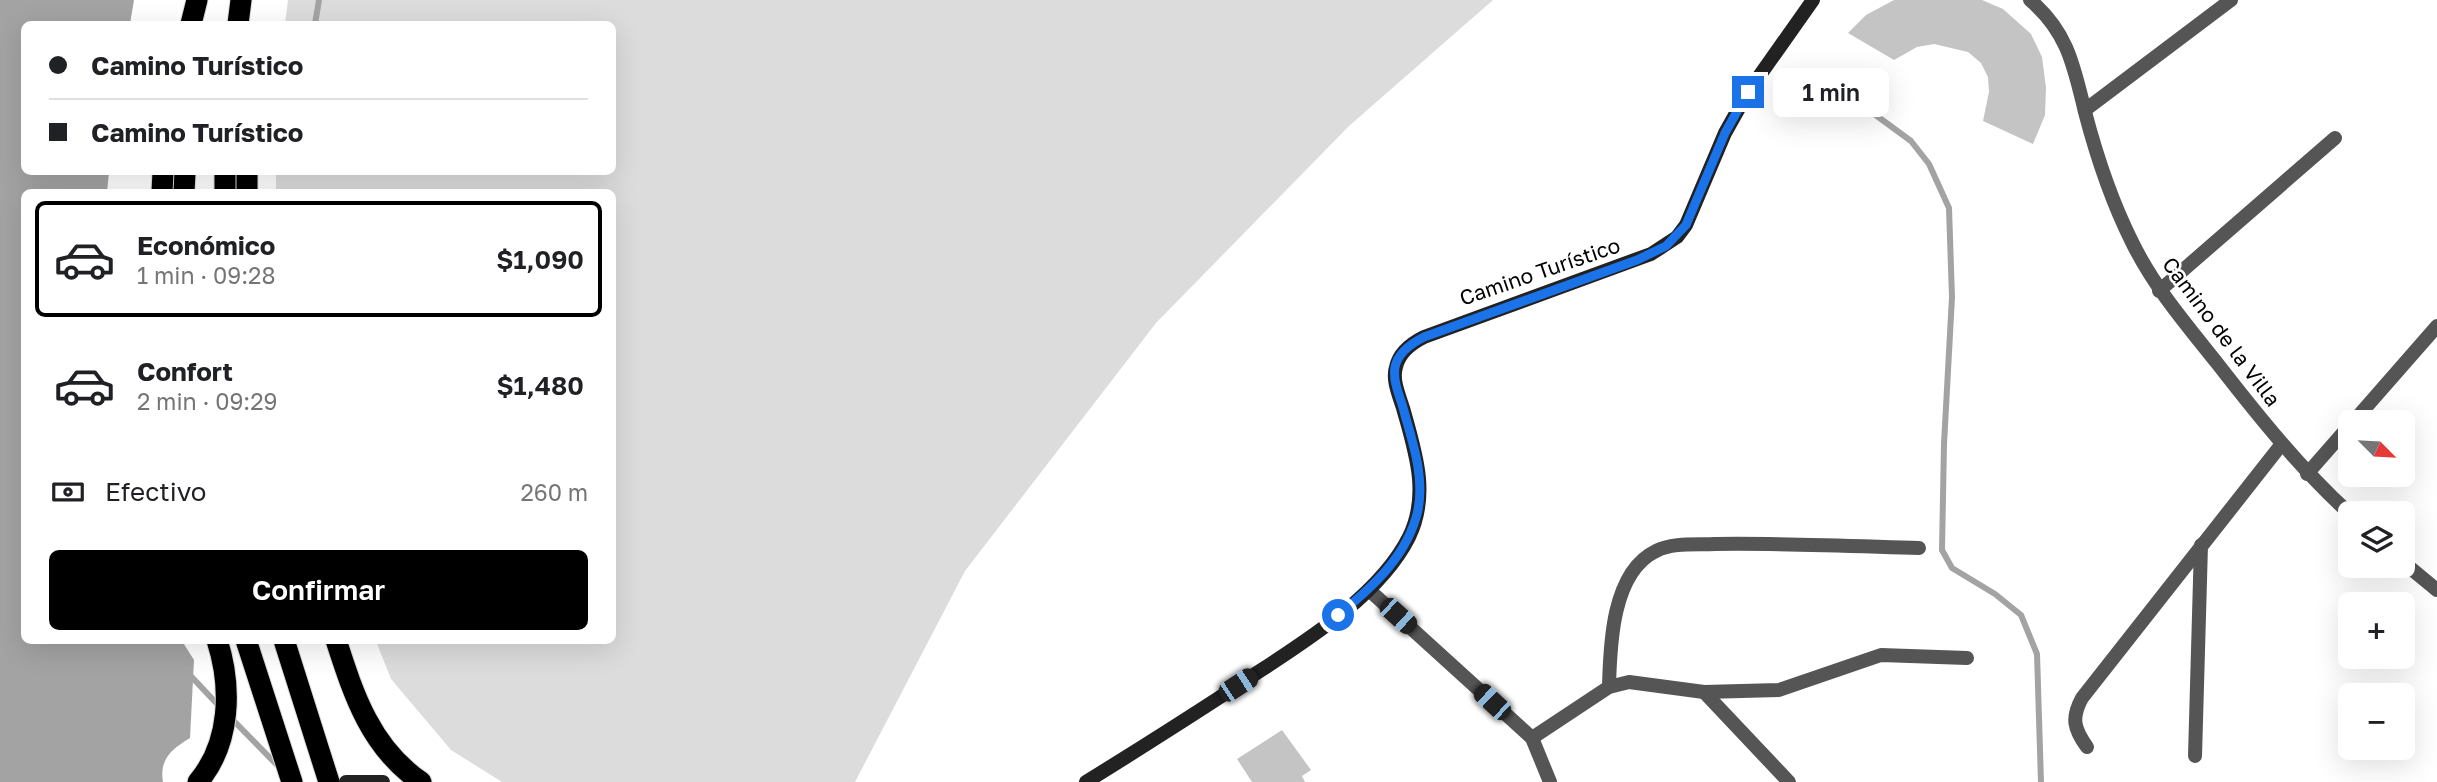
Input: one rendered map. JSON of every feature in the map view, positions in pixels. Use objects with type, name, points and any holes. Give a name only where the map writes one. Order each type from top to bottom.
[{"type":"highway","points":[[192,21],[199,0]]},
{"type":"highway","points":[[197,21],[199,0]]},
{"type":"highway","points":[[239,21],[243,0]]},
{"type":"highway","points":[[243,0],[244,21]]},
{"type":"highway","points":[[247,644],[292,782]]},
{"type":"highway","points":[[285,644],[329,782]]},
{"type":"highway","points":[[337,644],[352,691],[377,739],[400,767],[421,782]]},
{"type":"highway","points":[[198,782],[212,762],[224,726],[227,695],[218,645]]},
{"type":"main road","name":"Camino Turístico","points":[[1086,782],[1258,672],[1369,590],[1401,551],[1418,508],[1418,461],[1395,376],[1400,357],[1424,337],[1637,260],[1677,237],[1686,225],[1725,133],[1748,92],[1813,0]]},
{"type":"main road","points":[[346,782],[383,782]]},
{"type":"street","name":"Camino de la Villa","points":[[2030,0],[2048,18],[2069,52],[2082,90],[2085,110],[2131,240],[2159,291],[2281,445],[2338,503]]},
{"type":"street","points":[[2085,110],[2231,0]]},
{"type":"street","points":[[2159,291],[2335,138]]},
{"type":"street","points":[[2363,410],[2437,326]]},
{"type":"street","points":[[2307,474],[2338,439]]},
{"type":"street","points":[[2087,747],[2076,731],[2073,713],[2081,698],[2281,445]]},
{"type":"street","points":[[1609,687],[1610,644],[1619,598],[1632,573],[1656,551],[1685,545],[1737,544],[1919,548]]},
{"type":"street","points":[[2195,755],[2202,545]]},
{"type":"street","points":[[2415,572],[2437,590]]},
{"type":"street","points":[[1369,590],[1532,738],[1550,782]]},
{"type":"street","points":[[1532,738],[1609,687],[1629,682],[1704,692],[1779,690],[1881,655],[1967,658]]},
{"type":"street","points":[[1704,692],[1789,782]]},
{"type":"shaded area","points":[[0,0],[134,0],[130,21],[21,21],[21,175],[109,175],[107,189],[21,189],[21,644],[184,644],[194,660],[190,738],[168,756],[163,767],[163,782],[0,782]]},
{"type":"shaded area","points":[[288,0],[1493,0],[1349,126],[1156,323],[965,571],[855,782],[502,782],[451,750],[391,679],[377,644],[616,644],[616,189],[276,189],[276,175],[616,175],[616,21],[285,21]]},
{"type":"building","points":[[1894,0],[1982,0],[2003,9],[2031,34],[2042,57],[2046,88],[2045,115],[2033,144],[1983,121],[1989,92],[1988,77],[1981,63],[1968,52],[1934,44],[1917,47],[1894,60],[1848,33],[1866,15]]},
{"type":"building","points":[[1282,730],[1311,770],[1302,776],[1305,782],[1252,782],[1237,759]]},
{"type":"waterway","points":[[316,21],[319,0]]},
{"type":"waterway","points":[[1786,72],[1810,73],[1832,83],[1911,141],[1929,164],[1949,208],[1952,297],[1944,444],[1942,550],[1952,568],[1995,594],[2021,615],[2037,654],[2041,782]]},
{"type":"waterway","points":[[188,673],[219,706]]},
{"type":"waterway","points":[[229,716],[280,768]]},
{"type":"route","points":[[1338,615],[1369,590],[1388,569],[1409,536],[1418,508],[1418,461],[1395,376],[1400,357],[1411,345],[1424,337],[1637,260],[1666,246],[1686,225],[1725,133],[1748,92]]}]
